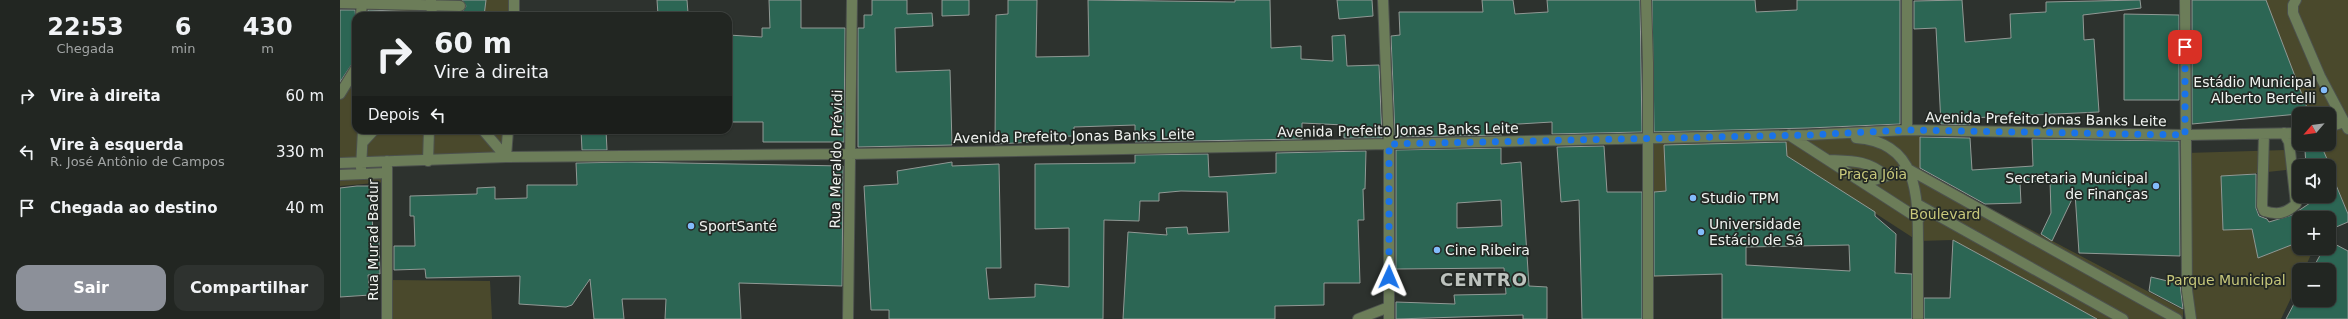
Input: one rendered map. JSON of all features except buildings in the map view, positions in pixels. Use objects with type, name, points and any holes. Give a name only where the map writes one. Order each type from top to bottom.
[{"type":"street","points":[[514,0],[514,12]]},
{"type":"street","name":"Rua Meraldo Prévidi","points":[[848,319],[852,0]]},
{"type":"street","points":[[1383,0],[1389,144],[1389,319]]},
{"type":"street","points":[[1646,0],[1649,138],[1648,319]]},
{"type":"street","points":[[1907,0],[1907,130]]},
{"type":"street","points":[[2183,319],[2186,290],[2185,0]]},
{"type":"street","points":[[2296,0],[2293,6],[2293,12],[2320,76],[2346,126],[2336,127]]},
{"type":"street","points":[[361,12],[362,1]]},
{"type":"street","points":[[340,3],[362,1],[431,2],[460,6]]},
{"type":"street","points":[[431,2],[432,12]]},
{"type":"street","points":[[340,94],[352,74]]},
{"type":"street","name":"Avenida Prefeito Jonas Banks Leite","points":[[340,163],[506,157],[850,154],[1389,144],[1808,135],[1907,130],[2185,135],[2292,133]]},
{"type":"street","points":[[2264,134],[2262,206],[2264,211],[2275,215],[2288,211],[2296,204],[2290,142],[2284,133]]},
{"type":"street","name":"Rua Murad Badur","points":[[360,173],[363,163],[363,134]]},
{"type":"street","points":[[363,142],[370,134]]},
{"type":"street","points":[[428,161],[429,134]]},
{"type":"street","points":[[486,134],[506,157]]},
{"type":"street","points":[[506,157],[508,134]]},
{"type":"street","points":[[1789,135],[1919,219]]},
{"type":"street","name":"Avenida Prefeito Jonas Banks Leite","points":[[1808,135],[1877,141],[1897,152],[1908,169],[1919,205],[1918,319]]},
{"type":"street","points":[[1828,160],[1867,163],[1876,167],[1886,176]]},
{"type":"street","name":"Rua Murad Badur","points":[[387,161],[387,319]]},
{"type":"street","points":[[1865,183],[1908,169],[2177,319]]},
{"type":"street","points":[[340,175],[387,173]]},
{"type":"street","points":[[1919,205],[2123,319]]},
{"type":"street","points":[[2186,290],[2191,319]]},
{"type":"street","points":[[1358,319],[1389,307]]},
{"type":"green space","points":[[363,0],[513,0],[512,12],[363,12]]},
{"type":"green space","name":"Estádio Municipal Alberto Bertelli","points":[[2266,0],[2348,0],[2348,214],[2336,183],[2336,159],[2326,159],[2323,151],[2336,151],[2336,107],[2307,107]]},
{"type":"green space","points":[[352,78],[352,134],[507,134],[506,156],[386,160],[387,182],[340,186],[340,97]]},
{"type":"green space","points":[[1920,132],[1920,171],[2183,310],[2183,319],[2097,319],[1953,240],[1918,241],[1787,156],[1665,163],[1669,276],[1649,277],[1649,138]]},
{"type":"green space","name":"Parque Municipal","points":[[2286,150],[2286,170],[2221,177],[2223,230],[2252,229],[2258,258],[2292,245],[2292,255],[2311,255],[2307,263],[2292,263],[2292,296],[2281,319],[2191,319],[2186,153]]},
{"type":"green space","points":[[388,280],[490,281],[492,319],[389,319]]},
{"type":"place","name":"Estádio Municipal Alberto Bertelli","points":[[2324,90]]},
{"type":"place","name":"Secretaria Municipal de Finanças","points":[[2156,186]]},
{"type":"place","name":"Studio TPM","points":[[1693,198]]},
{"type":"place","name":"SportSanté","points":[[691,226]]},
{"type":"place","name":"Universidade Estácio de Sá","points":[[1701,232]]},
{"type":"place","name":"Cine Ribeira","points":[[1437,250]]},
{"type":"district","name":"CENTRO","points":[[1484,280]]},
{"type":"route","points":[[1389,277],[1389,144],[1808,135],[1907,130],[2185,135],[2185,47]]},
{"type":"park label","name":"Praça Jóia","points":[[1873,174]]},
{"type":"park label","name":"Boulevard","points":[[1945,214]]}]
